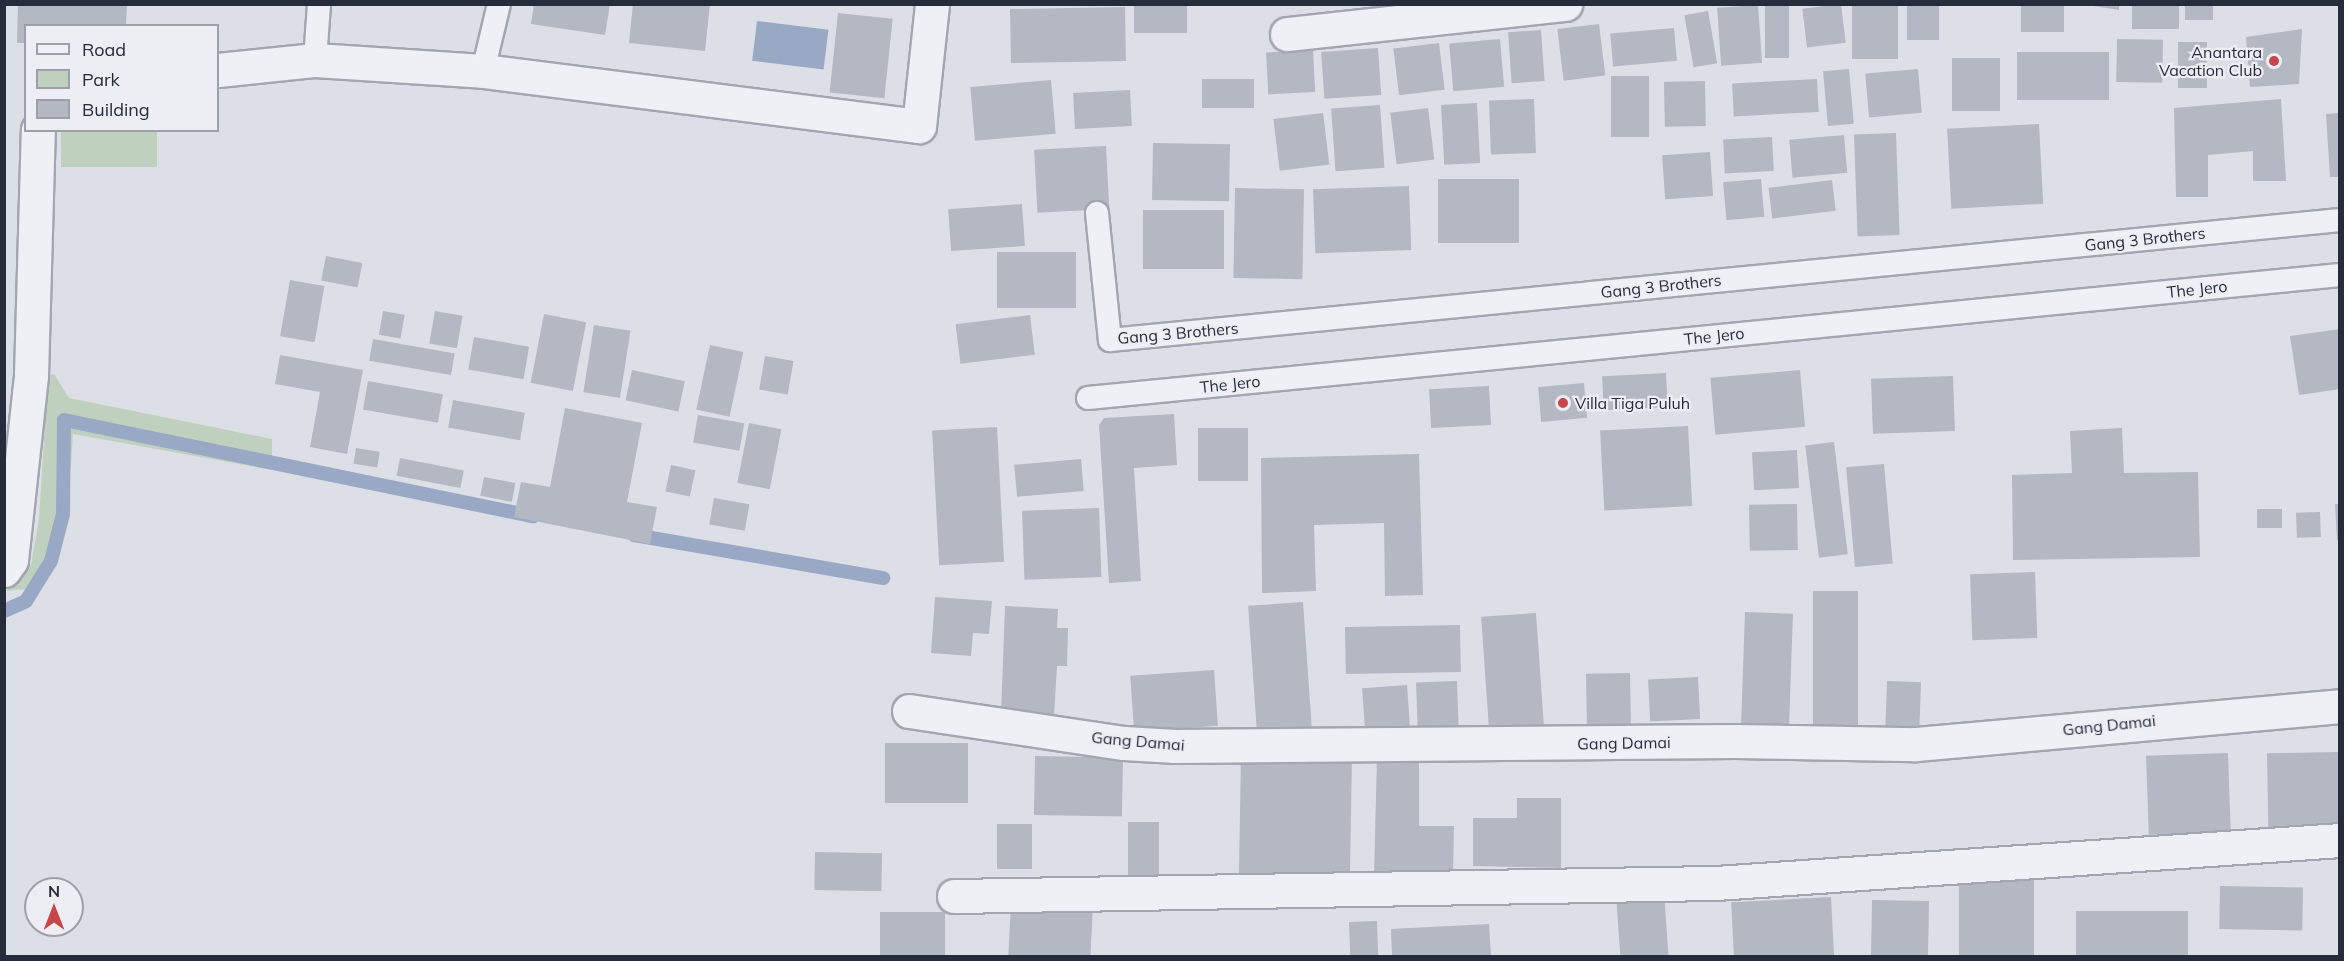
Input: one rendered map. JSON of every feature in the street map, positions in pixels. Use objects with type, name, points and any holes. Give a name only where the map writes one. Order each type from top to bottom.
[{"type":"street","points":[[219,70],[315,60],[483,71],[919,126],[932,4]]},
{"type":"street","points":[[1287,34],[1565,4]]},
{"type":"street","points":[[4,570],[11,560],[31,375],[38,132]]},
{"type":"street","name":"Gang Damai","points":[[909,711],[1124,743],[1257,746],[1736,741],[1916,744],[2340,706]]},
{"type":"street","points":[[954,896],[1716,883],[2340,840]]},
{"type":"lane","points":[[315,60],[319,4]]},
{"type":"lane","points":[[483,71],[499,4]]},
{"type":"lane","name":"Gang 3 Brothers","points":[[1097,213],[1110,340],[2340,219]]},
{"type":"lane","name":"The Jero","points":[[1088,398],[2340,275]]},
{"type":"green space","points":[[61,132],[157,132],[157,167],[61,167]]},
{"type":"green space","points":[[54,374],[69,398],[272,439],[272,470],[73,434],[71,465],[47,554],[27,589],[6,591],[31,565],[39,519],[48,375]]},
{"type":"water","points":[[757,21],[828,30],[824,69],[752,61]]},
{"type":"building","points":[[18,4],[127,4],[126,24],[24,24],[24,43],[17,43]]},
{"type":"building","points":[[534,4],[610,4],[605,35],[531,24]]},
{"type":"building","points":[[633,4],[710,4],[705,51],[629,43]]},
{"type":"building","points":[[1134,4],[1187,4],[1187,33],[1134,33]]},
{"type":"building","points":[[1765,4],[1789,4],[1789,58],[1765,58]]},
{"type":"building","points":[[1841,4],[1846,43],[1807,47],[1802,9]]},
{"type":"building","points":[[1852,4],[1898,4],[1898,59],[1852,59]]},
{"type":"building","points":[[1907,4],[1939,4],[1939,40],[1907,40]]},
{"type":"building","points":[[2021,4],[2064,4],[2064,32],[2021,32]]},
{"type":"building","points":[[2081,4],[2119,4],[2119,10]]},
{"type":"building","points":[[2132,4],[2179,4],[2179,29],[2132,29]]},
{"type":"building","points":[[2185,4],[2213,4],[2213,20],[2185,20]]},
{"type":"building","points":[[1758,5],[1762,63],[1721,66],[1717,8]]},
{"type":"building","points":[[1125,7],[1126,61],[1011,63],[1010,9]]},
{"type":"building","points":[[1708,11],[1717,63],[1694,67],[1684,15]]},
{"type":"building","points":[[838,13],[893,19],[884,98],[830,93]]},
{"type":"building","points":[[1599,24],[1605,76],[1564,81],[1557,29]]},
{"type":"building","points":[[1674,28],[1677,61],[1613,66],[1610,34]]},
{"type":"building","name":"Anantara Vacation Club","points":[[2302,29],[2299,84],[2250,87],[2246,37]]},
{"type":"building","points":[[1541,30],[1545,81],[1512,83],[1508,32]]},
{"type":"building","points":[[1500,39],[1504,87],[1453,91],[1449,43]]},
{"type":"building","points":[[2117,39],[2163,40],[2162,83],[2116,82]]},
{"type":"building","points":[[2178,42],[2207,42],[2207,88],[2178,88]]},
{"type":"building","points":[[1439,43],[1445,90],[1399,95],[1393,49]]},
{"type":"building","points":[[1378,48],[1381,95],[1324,99],[1321,52]]},
{"type":"building","points":[[1313,50],[1315,92],[1268,94],[1266,52]]},
{"type":"building","points":[[2017,52],[2109,52],[2109,100],[2017,100]]},
{"type":"building","points":[[1952,58],[2000,58],[2000,111],[1952,111]]},
{"type":"building","points":[[1849,69],[1854,124],[1828,126],[1823,71]]},
{"type":"building","points":[[1918,69],[1922,113],[1869,117],[1865,74]]},
{"type":"building","points":[[1611,76],[1649,76],[1649,137],[1611,137]]},
{"type":"building","points":[[1202,79],[1254,79],[1254,108],[1202,108]]},
{"type":"building","points":[[1817,79],[1819,112],[1734,116],[1732,83]]},
{"type":"building","points":[[1051,80],[1056,134],[975,141],[970,87]]},
{"type":"building","points":[[1705,81],[1706,126],[1665,127],[1664,82]]},
{"type":"building","points":[[1130,90],[1132,126],[1075,129],[1073,93]]},
{"type":"building","points":[[1534,99],[1536,153],[1491,155],[1489,101]]},
{"type":"building","points":[[2281,99],[2286,181],[2253,181],[2253,151],[2208,155],[2208,197],[2176,197],[2174,108]]},
{"type":"building","points":[[1477,103],[1480,163],[1444,165],[1441,105]]},
{"type":"building","points":[[1380,105],[1384,168],[1336,171],[1331,108]]},
{"type":"building","points":[[1428,108],[1434,160],[1397,164],[1390,113]]},
{"type":"building","points":[[1323,113],[1329,165],[1280,171],[1273,119]]},
{"type":"building","points":[[2340,113],[2340,177],[2330,177],[2326,114]]},
{"type":"building","points":[[2039,124],[2043,204],[1951,209],[1947,129]]},
{"type":"building","points":[[1896,133],[1900,235],[1858,236],[1854,134]]},
{"type":"building","points":[[1844,135],[1847,173],[1793,178],[1789,140]]},
{"type":"building","points":[[1772,137],[1774,171],[1725,174],[1723,140]]},
{"type":"building","points":[[1153,143],[1230,144],[1229,201],[1152,200]]},
{"type":"building","points":[[1106,146],[1109,209],[1037,213],[1034,150]]},
{"type":"building","points":[[1710,152],[1713,196],[1665,199],[1662,155]]},
{"type":"building","points":[[1438,179],[1519,179],[1519,243],[1438,243]]},
{"type":"building","points":[[1761,179],[1764,217],[1726,220],[1723,182]]},
{"type":"building","points":[[1832,180],[1836,211],[1772,219],[1768,188]]},
{"type":"building","points":[[1409,186],[1411,250],[1315,253],[1313,189]]},
{"type":"building","points":[[1235,188],[1304,189],[1302,279],[1233,278]]},
{"type":"building","points":[[1022,204],[1025,246],[951,251],[948,209]]},
{"type":"building","points":[[1143,210],[1224,210],[1224,269],[1143,269]]},
{"type":"building","points":[[997,252],[1076,252],[1076,308],[997,308]]},
{"type":"building","points":[[326,256],[362,263],[358,288],[321,281]]},
{"type":"building","points":[[290,280],[324,286],[315,342],[280,336]]},
{"type":"building","points":[[383,311],[405,315],[400,338],[379,335]]},
{"type":"building","points":[[435,311],[463,316],[457,348],[429,343]]},
{"type":"building","points":[[544,314],[586,322],[573,391],[531,383]]},
{"type":"building","points":[[1030,315],[1035,355],[960,364],[956,324]]},
{"type":"building","points":[[594,325],[631,331],[620,398],[583,392]]},
{"type":"building","points":[[2340,329],[2340,389],[2299,395],[2290,336]]},
{"type":"building","points":[[474,337],[529,347],[523,379],[468,369]]},
{"type":"building","points":[[373,339],[455,353],[451,375],[369,361]]},
{"type":"building","points":[[710,345],[743,352],[730,417],[696,410]]},
{"type":"building","points":[[280,355],[363,370],[347,454],[310,447],[320,392],[275,384]]},
{"type":"building","points":[[765,356],[794,361],[788,395],[759,389]]},
{"type":"building","points":[[632,370],[685,381],[678,412],[626,400]]},
{"type":"building","points":[[1800,370],[1805,427],[1715,435],[1710,378]]},
{"type":"building","points":[[1666,373],[1668,407],[1604,410],[1602,376]]},
{"type":"building","points":[[1953,376],[1955,431],[1873,434],[1871,379]]},
{"type":"building","points":[[368,381],[443,394],[438,423],[363,410]]},
{"type":"building","name":"Villa Tiga Puluh","points":[[1584,383],[1587,418],[1541,422],[1538,387]]},
{"type":"building","points":[[1489,386],[1491,425],[1431,428],[1429,389]]},
{"type":"building","points":[[453,400],[525,413],[520,440],[448,428]]},
{"type":"building","points":[[565,408],[642,423],[627,502],[657,507],[650,544],[514,517],[521,482],[550,487]]},
{"type":"building","points":[[1174,414],[1177,465],[1134,468],[1141,581],[1109,583],[1099,425],[1104,418]]},
{"type":"building","points":[[698,415],[744,423],[739,451],[693,443]]},
{"type":"building","points":[[749,423],[781,429],[770,489],[737,483]]},
{"type":"building","points":[[1688,426],[1692,506],[1604,510],[1600,431]]},
{"type":"building","points":[[997,427],[1004,562],[939,565],[932,430]]},
{"type":"building","points":[[1198,428],[1248,428],[1248,481],[1198,481]]},
{"type":"building","points":[[2122,428],[2124,473],[2198,472],[2200,557],[2013,560],[2012,475],[2072,473],[2070,431]]},
{"type":"building","points":[[1834,442],[1848,554],[1819,558],[1805,446]]},
{"type":"building","points":[[356,448],[380,452],[377,468],[353,464]]},
{"type":"building","points":[[1797,450],[1799,488],[1754,490],[1752,452]]},
{"type":"building","points":[[1419,454],[1423,595],[1385,596],[1384,523],[1314,525],[1316,591],[1262,593],[1261,458]]},
{"type":"building","points":[[400,458],[464,470],[460,488],[397,476]]},
{"type":"building","points":[[1081,459],[1084,491],[1017,497],[1014,465]]},
{"type":"building","points":[[1884,464],[1893,564],[1855,567],[1846,467]]},
{"type":"building","points":[[671,465],[695,470],[690,497],[665,491]]},
{"type":"building","points":[[484,477],[515,483],[512,502],[480,496]]},
{"type":"building","points":[[714,498],[749,504],[745,531],[709,525]]},
{"type":"building","points":[[1797,504],[1798,550],[1750,551],[1749,505]]},
{"type":"building","points":[[2335,504],[2340,504],[2340,540],[2337,540]]},
{"type":"building","points":[[1099,508],[1101,577],[1024,580],[1022,511]]},
{"type":"building","points":[[2257,509],[2282,509],[2282,528],[2257,528]]},
{"type":"building","points":[[2320,512],[2321,537],[2297,538],[2296,513]]},
{"type":"building","points":[[2035,572],[2037,638],[1972,640],[1970,574]]},
{"type":"building","points":[[1813,591],[1858,591],[1858,728],[1813,728]]},
{"type":"building","points":[[935,597],[992,601],[989,634],[973,633],[971,656],[931,653]]},
{"type":"building","points":[[1303,602],[1312,730],[1257,734],[1248,606]]},
{"type":"building","points":[[1005,606],[1058,609],[1057,628],[1068,628],[1067,666],[1057,666],[1054,716],[1001,714]]},
{"type":"building","points":[[1745,612],[1793,614],[1789,735],[1741,733]]},
{"type":"building","points":[[1536,613],[1544,727],[1489,731],[1481,617]]},
{"type":"building","points":[[1460,625],[1461,672],[1346,674],[1345,627]]},
{"type":"building","points":[[1214,670],[1218,726],[1134,732],[1130,676]]},
{"type":"building","points":[[1630,673],[1631,727],[1587,728],[1586,674]]},
{"type":"building","points":[[1698,677],[1700,719],[1650,722],[1648,680]]},
{"type":"building","points":[[1457,681],[1459,730],[1418,731],[1416,682]]},
{"type":"building","points":[[1887,681],[1921,682],[1919,732],[1885,731]]},
{"type":"building","points":[[1407,685],[1410,731],[1365,734],[1362,688]]},
{"type":"building","points":[[885,743],[968,743],[968,803],[885,803]]},
{"type":"building","points":[[2339,752],[2340,835],[2268,836],[2267,753]]},
{"type":"building","points":[[2228,753],[2231,832],[2149,835],[2146,756]]},
{"type":"building","points":[[1241,755],[1352,757],[1350,876],[1239,874]]},
{"type":"building","points":[[1035,756],[1123,758],[1122,817],[1034,815]]},
{"type":"building","points":[[1377,756],[1419,757],[1419,826],[1454,826],[1453,875],[1374,877]]},
{"type":"building","points":[[1517,798],[1561,798],[1561,868],[1473,866],[1473,818],[1517,818]]},
{"type":"building","points":[[1128,822],[1159,822],[1159,877],[1128,877]]},
{"type":"building","points":[[997,824],[1032,824],[1032,869],[997,869]]},
{"type":"building","points":[[815,852],[882,853],[881,891],[814,890]]},
{"type":"building","points":[[1959,877],[2034,877],[2034,956],[1959,956]]},
{"type":"building","points":[[2220,886],[2303,887],[2302,930],[2219,929]]},
{"type":"building","points":[[1664,892],[1668,956],[1620,956],[1616,895]]},
{"type":"building","points":[[1831,897],[1834,956],[1734,956],[1731,902]]},
{"type":"building","points":[[1872,900],[1929,901],[1928,956],[1871,956]]},
{"type":"building","points":[[1011,904],[1093,908],[1090,956],[1008,955]]},
{"type":"building","points":[[2076,911],[2188,911],[2188,956],[2076,956]]},
{"type":"building","points":[[880,912],[945,912],[945,956],[880,956]]},
{"type":"building","points":[[1377,921],[1378,956],[1350,956],[1349,922]]},
{"type":"building","points":[[1489,924],[1491,956],[1392,956],[1391,929]]},
{"type":"waterway","points":[[4,611],[26,601],[51,561],[63,514],[64,420],[533,516]]},
{"type":"waterway","points":[[634,535],[883,578]]},
{"type":"place","name":"Anantara Vacation Club","points":[[2274,61]]},
{"type":"place","name":"Villa Tiga Puluh","points":[[1563,403]]}]
